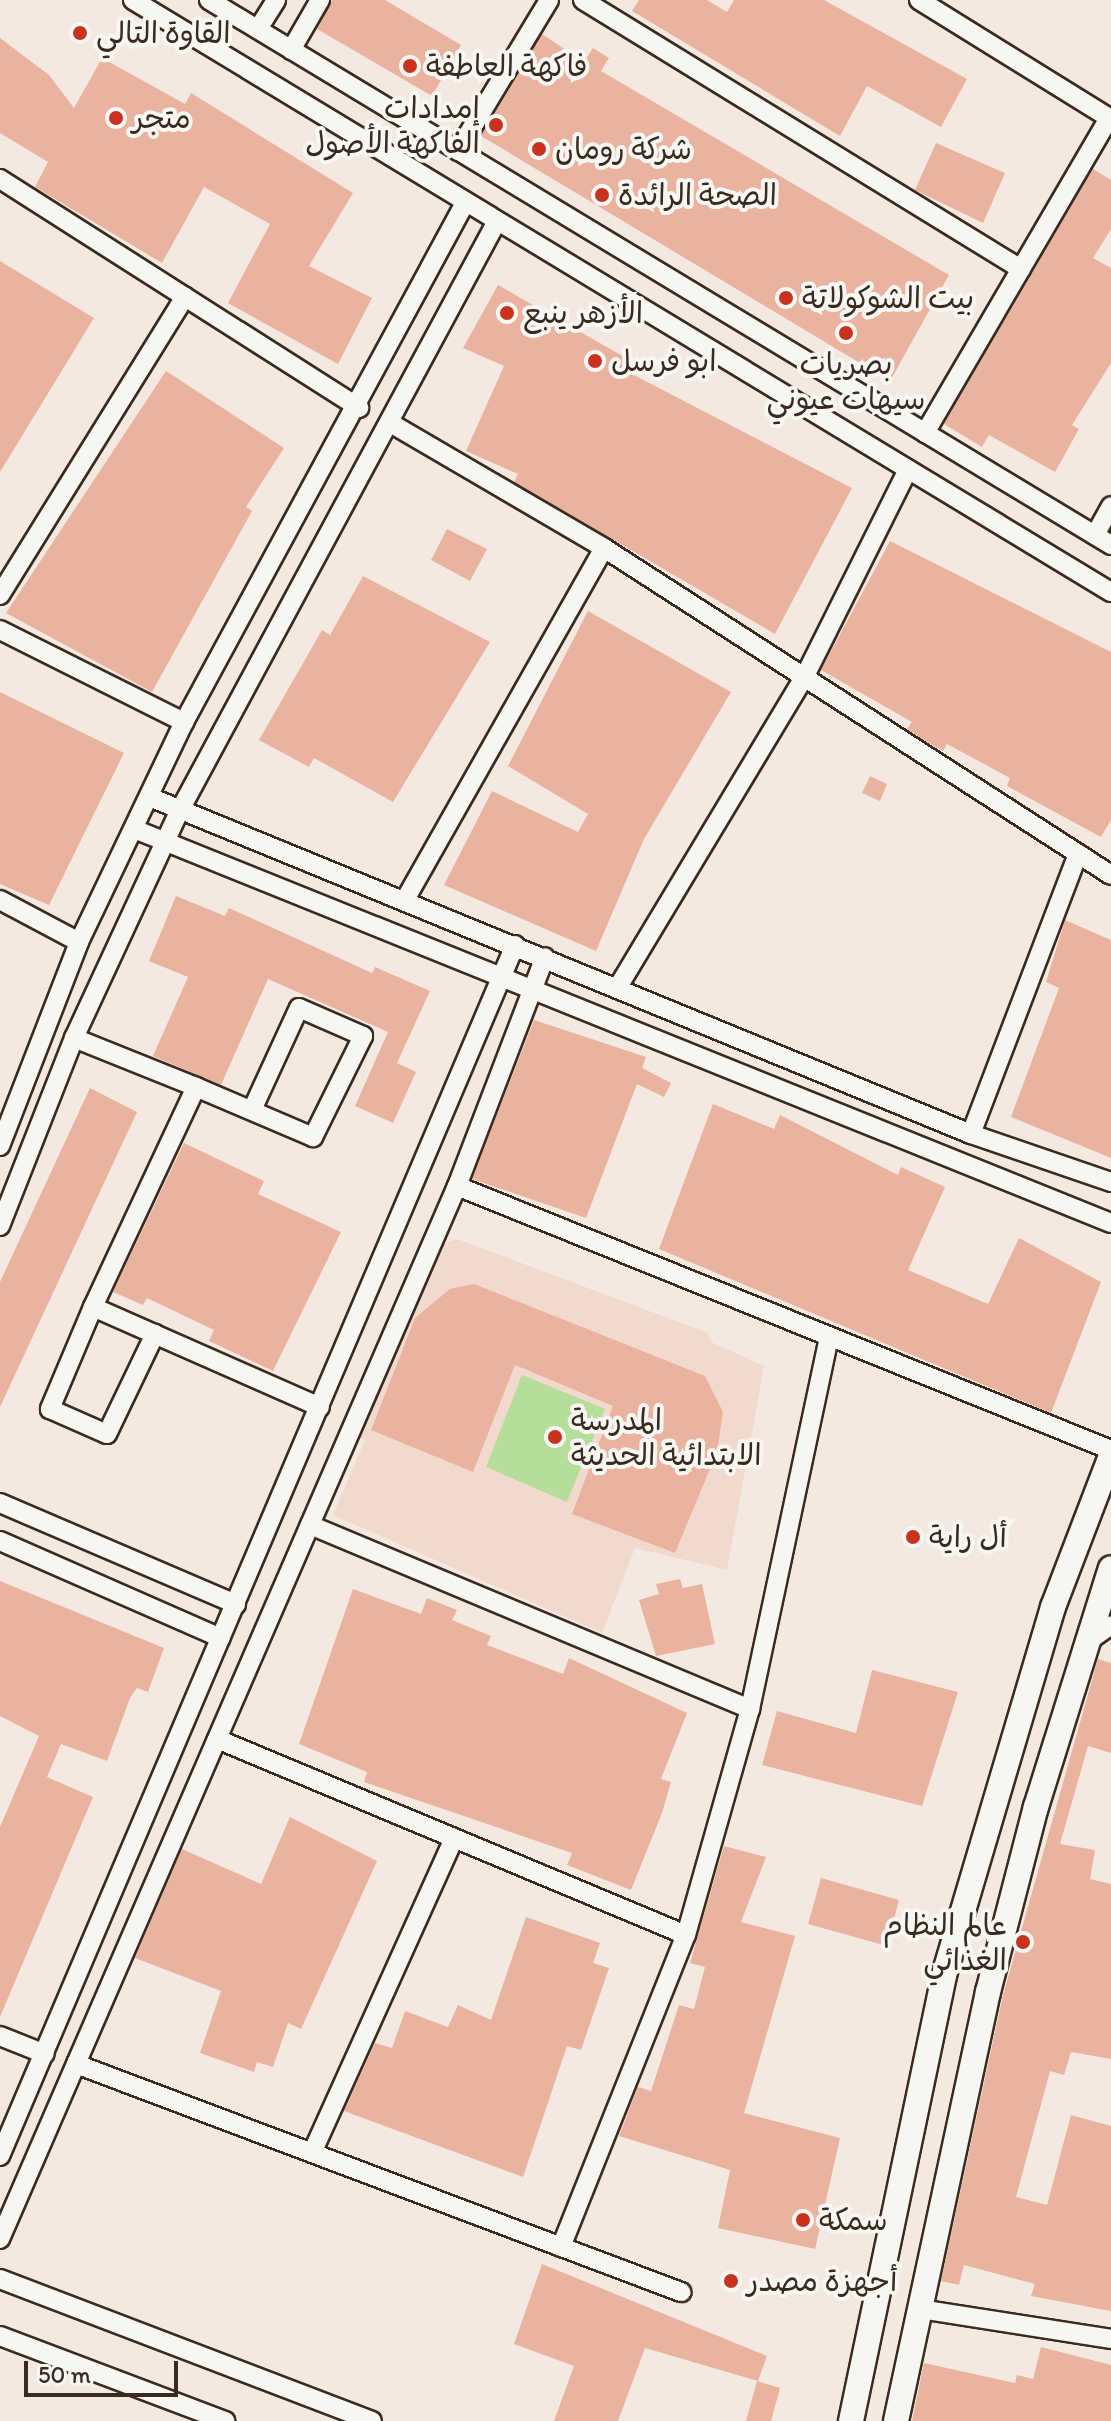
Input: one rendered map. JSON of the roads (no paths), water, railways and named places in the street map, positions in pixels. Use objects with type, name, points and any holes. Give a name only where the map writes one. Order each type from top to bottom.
[{"type":"main road","points":[[851,2421],[944,1975],[1053,1607],[1111,1456]]},
{"type":"main road","points":[[896,2421],[988,1992],[1084,1643],[1111,1568]]},
{"type":"street","points":[[133,0],[496,223],[1111,592]]},
{"type":"street","points":[[209,0],[1103,540],[1111,506]]},
{"type":"street","points":[[258,29],[276,0]]},
{"type":"street","points":[[291,50],[320,0]]},
{"type":"street","points":[[458,151],[549,0]]},
{"type":"street","points":[[583,0],[1021,269]]},
{"type":"street","points":[[919,0],[1110,118],[925,433]]},
{"type":"street","points":[[0,179],[359,408]]},
{"type":"street","points":[[0,1146],[79,942],[152,798],[184,722],[359,408],[465,203]]},
{"type":"street","points":[[0,1226],[74,1038],[180,810],[392,424],[496,223]]},
{"type":"street","points":[[0,595],[185,297]]},
{"type":"street","points":[[392,424],[604,548],[1111,875]]},
{"type":"street","points":[[618,987],[804,678],[908,469]]},
{"type":"street","points":[[406,898],[604,548]]},
{"type":"street","points":[[0,630],[184,722]]},
{"type":"street","points":[[152,798],[406,898],[971,1134],[1111,1182]]},
{"type":"street","points":[[134,829],[531,992],[1111,1223]]},
{"type":"street","points":[[971,1134],[1078,854]]},
{"type":"street","points":[[0,900],[79,942]]},
{"type":"street","points":[[0,2156],[503,980],[515,945]]},
{"type":"street","points":[[0,2239],[457,1186],[545,957]]},
{"type":"street","points":[[74,1038],[313,1137],[363,1036],[299,1008],[252,1110]]},
{"type":"street","points":[[155,1334],[107,1434],[50,1409],[93,1307],[196,1087]]},
{"type":"street","points":[[457,1186],[1111,1450]]},
{"type":"street","points":[[93,1307],[320,1407]]},
{"type":"street","points":[[561,2247],[686,1935],[750,1709],[829,1338]]},
{"type":"street","points":[[0,1503],[236,1604]]},
{"type":"street","points":[[310,1525],[750,1709]]},
{"type":"street","points":[[1,1546],[221,1638]]},
{"type":"street","points":[[1084,1643],[1111,1625]]},
{"type":"street","points":[[217,1739],[686,1935]]},
{"type":"street","points":[[312,2153],[454,1839]]},
{"type":"street","points":[[0,2036],[45,2054]]},
{"type":"street","points":[[76,2064],[681,2292]]},
{"type":"street","points":[[0,2279],[372,2421]]},
{"type":"street","points":[[920,2309],[1111,2339]]},
{"type":"street","points":[[0,2336],[225,2421]]},
{"type":"place","name":"القاوة التالي","points":[[80,33]]},
{"type":"place","name":"فاكهة العاطفة","points":[[410,66]]},
{"type":"place","name":"متجر","points":[[116,118]]},
{"type":"place","name":"إمدادات الفاكهة الأصول","points":[[496,125]]},
{"type":"place","name":"شركة رومان","points":[[539,149]]},
{"type":"place","name":"الصحة الرائدة","points":[[602,195]]},
{"type":"place","name":"بيت الشوكولاتة","points":[[786,298]]},
{"type":"place","name":"الأزهر ينبع","points":[[507,313]]},
{"type":"place","name":"بصريات سيهات عيوني","points":[[846,333]]},
{"type":"place","name":"ابو فرسل","points":[[595,361]]},
{"type":"place","name":"المدرسة الابتدائية الحديثة","points":[[555,1437]]},
{"type":"place","name":"أل راية","points":[[913,1537]]},
{"type":"place","name":"عالم النظام الغذائي","points":[[1023,1942]]},
{"type":"place","name":"سمكة","points":[[803,2220]]},
{"type":"place","name":"أجهزة مصدر","points":[[731,2281]]}]
